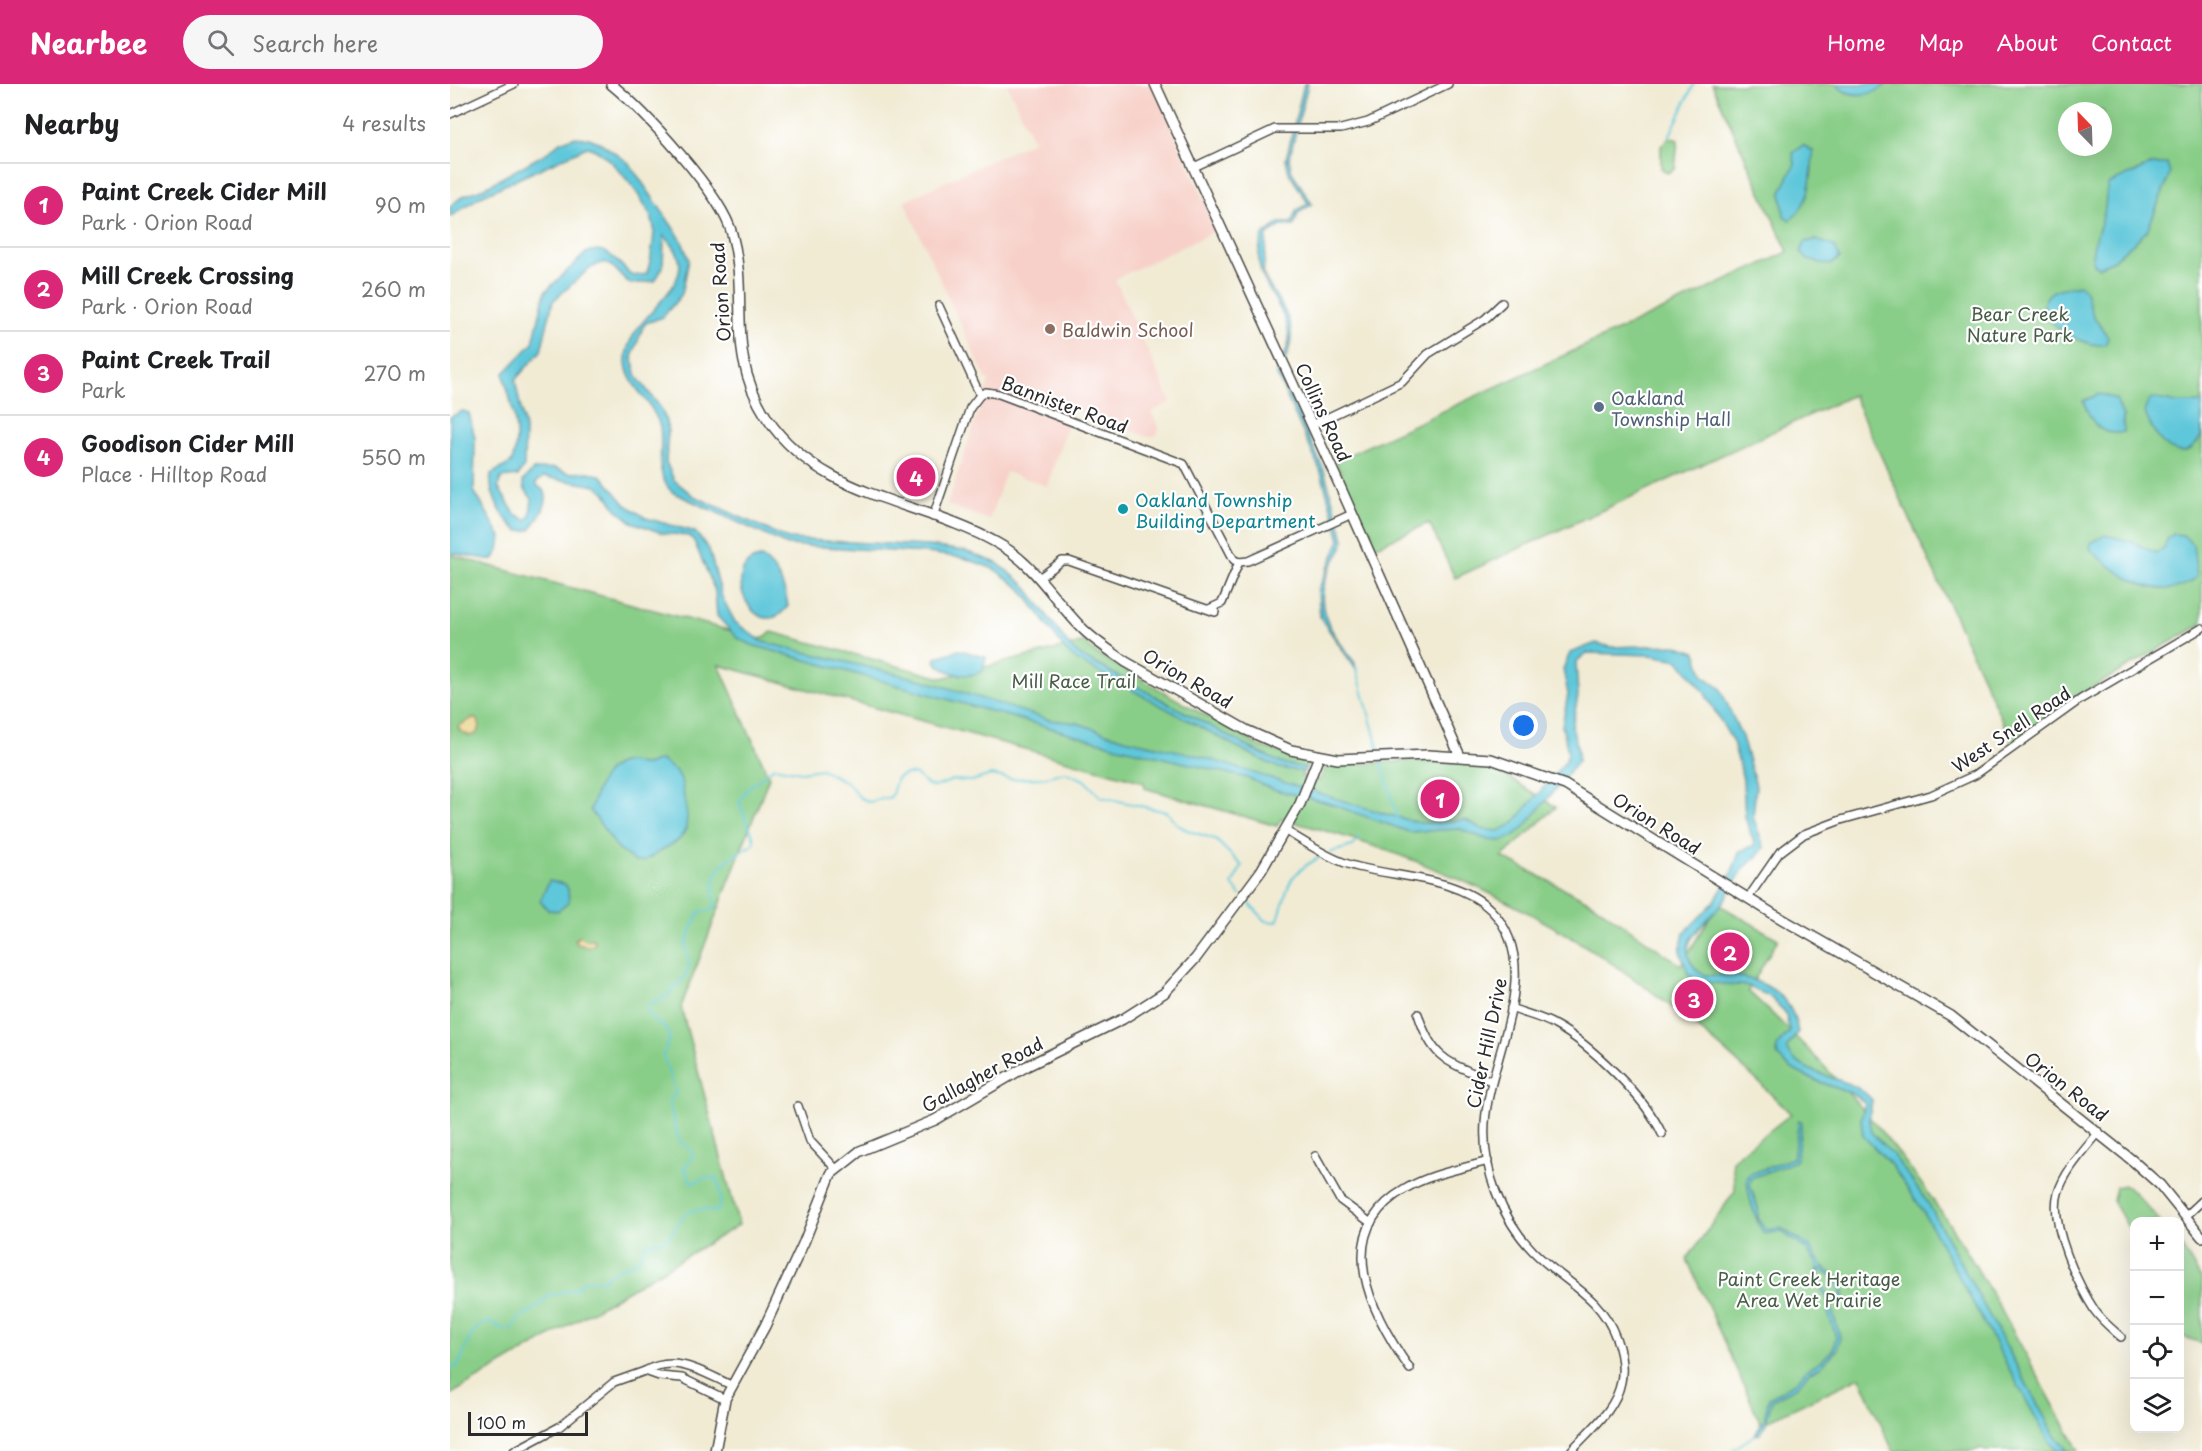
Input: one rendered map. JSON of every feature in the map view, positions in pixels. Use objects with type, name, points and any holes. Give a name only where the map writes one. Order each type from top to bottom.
[{"type":"street","points":[[450,114],[514,84]]},
{"type":"street","name":"Orion Road","points":[[611,84],[647,120],[719,202],[733,234],[736,255],[738,329],[748,378],[759,405],[776,431],[796,452],[826,475],[997,543],[1022,559],[1085,631],[1126,662],[1275,745],[1319,756],[1366,759],[1460,756],[1491,759],[1565,785],[1748,898],[1951,1016],[2099,1132],[2160,1185],[2202,1237]]},
{"type":"street","name":"Collins Road","points":[[1155,84],[1352,513],[1460,756]]},
{"type":"street","points":[[1194,167],[1275,129],[1341,129],[1368,122],[1448,84]]},
{"type":"street","points":[[1312,425],[1402,382],[1428,354],[1485,319],[1502,303]]},
{"type":"street","points":[[933,517],[970,408],[980,395],[939,306]]},
{"type":"street","name":"Bannister Road","points":[[980,395],[986,392],[999,394],[1184,464],[1234,560],[1239,562]]},
{"type":"street","points":[[1039,578],[1062,561],[1069,561],[1212,610],[1222,603],[1239,562],[1257,557],[1352,513]]},
{"type":"street","name":"West Snell Road","points":[[1748,898],[1779,853],[1804,834],[1841,820],[1931,795],[1975,775],[2081,699],[2202,628]]},
{"type":"street","name":"Gallagher Road","points":[[715,1451],[725,1399],[757,1342],[804,1242],[825,1185],[836,1168],[860,1150],[935,1120],[1027,1066],[1123,1019],[1164,993],[1197,958],[1261,871],[1300,804],[1319,756]]},
{"type":"street","name":"Cider Hill Drive","points":[[1286,831],[1325,854],[1356,867],[1432,881],[1456,890],[1491,910],[1509,939],[1516,958],[1517,973],[1511,1008],[1491,1081],[1485,1124],[1493,1186],[1509,1220],[1542,1260],[1591,1297],[1609,1319],[1622,1354],[1621,1383],[1608,1411],[1593,1431],[1571,1451]]},
{"type":"street","points":[[1511,1008],[1554,1024],[1578,1039],[1644,1103],[1662,1134]]},
{"type":"street","points":[[1418,1014],[1424,1034],[1434,1052],[1444,1060],[1491,1081]]},
{"type":"street","points":[[798,1106],[810,1141],[836,1168]]},
{"type":"street","points":[[2099,1132],[2063,1181],[2057,1195],[2056,1210],[2063,1244],[2082,1286],[2095,1311],[2121,1337]]},
{"type":"street","points":[[1315,1156],[1340,1200],[1371,1223]]},
{"type":"street","points":[[1410,1369],[1389,1339],[1365,1285],[1363,1253],[1371,1223],[1386,1203],[1405,1189],[1422,1181],[1488,1161]]},
{"type":"street","points":[[2186,1216],[2202,1201]]},
{"type":"street","points":[[514,1451],[559,1426],[614,1382],[659,1364],[684,1364],[731,1385]]},
{"type":"street","points":[[645,1371],[659,1376],[682,1378],[725,1399]]},
{"type":"shaded area","name":"Baldwin School","points":[[1007,84],[1152,84],[1218,230],[1115,279],[1171,402],[1151,412],[1159,428],[1157,435],[1149,437],[1073,410],[1047,486],[1006,472],[989,520],[947,505],[989,381],[986,379],[904,201],[1033,141]]},
{"type":"green space","name":"Bear Creek Nature Park","points":[[1712,84],[2202,84],[2202,624],[2074,698],[2013,744],[1853,395],[1455,578],[1429,523],[1374,547],[1335,461],[1788,252]]},
{"type":"green space","points":[[1669,137],[1678,140],[1675,169],[1667,173],[1661,168],[1661,146]]},
{"type":"green space","points":[[450,555],[761,639],[772,632],[942,678],[1085,642],[1095,653],[1259,746],[1309,761],[1301,776],[1319,781],[1327,765],[1430,760],[1484,762],[1556,807],[1502,857],[1592,903],[1681,965],[1718,904],[1778,939],[1748,991],[1809,1050],[1838,1082],[1919,1181],[1982,1277],[2079,1451],[1984,1451],[1982,1448],[1974,1451],[1893,1451],[1860,1377],[1761,1424],[1687,1259],[1735,1191],[1732,1160],[1791,1114],[1736,1061],[1678,1012],[1619,968],[1558,929],[1494,895],[1426,865],[1355,840],[1281,819],[1277,826],[1144,788],[1144,782],[719,665],[769,777],[681,1007],[739,1225],[450,1395]]},
{"type":"green space","points":[[2124,1185],[2134,1192],[2156,1217],[2130,1217],[2130,1231],[2113,1201],[2116,1187]]},
{"type":"green space","points":[[2184,1251],[2202,1280],[2202,1343],[2184,1337]]},
{"type":"sand","points":[[473,718],[478,720],[480,727],[476,734],[470,736],[460,731],[458,726]]},
{"type":"sand","points":[[580,936],[586,940],[594,939],[595,944],[589,947],[577,944],[575,939]]},
{"type":"water","points":[[1304,84],[1308,84],[1289,159],[1292,172],[1312,204],[1298,213],[1294,226],[1281,226],[1267,235],[1263,274],[1289,320],[1291,331],[1291,343],[1279,372],[1324,470],[1344,539],[1324,583],[1323,608],[1326,619],[1355,663],[1355,668],[1320,617],[1318,591],[1340,540],[1321,472],[1276,373],[1287,348],[1289,338],[1287,324],[1268,288],[1259,264],[1259,250],[1264,234],[1280,223],[1292,223],[1296,211],[1308,203],[1289,173],[1286,159]]},
{"type":"water","points":[[1836,84],[1887,84],[1875,92],[1854,94],[1841,89]]},
{"type":"water","points":[[573,137],[589,138],[601,143],[629,163],[681,239],[689,259],[682,294],[663,317],[646,323],[632,357],[637,377],[660,407],[665,418],[668,430],[666,462],[674,480],[694,496],[788,539],[928,546],[965,551],[997,563],[1025,585],[1070,647],[1081,656],[1258,752],[1281,763],[1306,768],[1304,772],[1279,768],[1078,661],[1066,651],[1021,589],[994,569],[964,558],[927,553],[787,545],[672,492],[666,485],[661,469],[661,436],[657,418],[630,377],[626,359],[630,342],[675,283],[680,268],[677,253],[664,236],[663,267],[655,281],[631,284],[603,262],[589,269],[553,301],[541,351],[515,380],[525,429],[524,466],[518,476],[501,478],[498,487],[515,514],[526,520],[530,516],[532,499],[524,488],[523,481],[533,470],[554,468],[568,473],[589,472],[602,476],[625,504],[646,518],[695,532],[709,549],[722,597],[735,622],[763,642],[926,681],[1050,720],[1077,723],[1125,739],[1196,755],[1389,815],[1421,823],[1466,820],[1482,829],[1498,831],[1513,824],[1566,761],[1568,752],[1562,726],[1568,694],[1563,669],[1570,653],[1596,643],[1611,647],[1675,645],[1696,652],[1704,676],[1720,688],[1742,737],[1756,786],[1753,817],[1764,847],[1743,870],[1721,905],[1694,934],[1688,950],[1690,959],[1696,969],[1703,974],[1744,977],[1776,992],[1784,999],[1795,1019],[1798,1032],[1786,1049],[1794,1059],[1804,1067],[1852,1085],[1872,1100],[1869,1120],[1871,1132],[1894,1156],[1928,1203],[2055,1436],[2068,1451],[2057,1451],[2048,1440],[1920,1206],[1891,1165],[1863,1136],[1861,1119],[1865,1104],[1855,1095],[1805,1076],[1782,1062],[1777,1053],[1778,1045],[1790,1031],[1785,1012],[1769,996],[1748,986],[1702,982],[1694,979],[1688,973],[1680,951],[1684,933],[1714,902],[1730,876],[1740,851],[1755,845],[1745,817],[1743,779],[1733,742],[1704,692],[1679,660],[1650,655],[1587,653],[1576,662],[1578,696],[1572,726],[1578,761],[1523,829],[1501,841],[1488,840],[1460,829],[1409,832],[1328,803],[1272,789],[1247,778],[1119,747],[752,645],[737,638],[717,616],[715,591],[690,536],[662,533],[632,522],[616,509],[605,492],[596,486],[545,477],[537,481],[536,484],[543,490],[546,500],[530,530],[519,531],[507,521],[494,498],[491,474],[511,463],[516,445],[514,418],[504,373],[533,343],[545,292],[586,253],[594,250],[601,250],[612,256],[633,276],[646,274],[654,227],[643,203],[616,167],[596,151],[587,147],[481,196],[450,217],[450,206],[463,196],[484,188],[548,152],[560,142]]},
{"type":"water","points":[[1803,145],[1813,151],[1811,179],[1802,206],[1790,220],[1784,216],[1781,192],[1795,164],[1793,153]]},
{"type":"water","points":[[2153,164],[2167,164],[2170,174],[2147,231],[2112,261],[2098,267],[2093,264],[2092,257],[2104,214],[2108,184]]},
{"type":"water","points":[[1816,240],[1834,246],[1840,258],[1830,265],[1808,260],[1801,252],[1805,242]]},
{"type":"water","points":[[2080,285],[2086,292],[2093,316],[2108,337],[2106,344],[2096,345],[2072,336],[2050,320],[2045,310],[2045,301],[2052,292]]},
{"type":"water","points":[[2099,394],[2116,399],[2123,416],[2124,432],[2115,433],[2102,430],[2089,415],[2083,401]]},
{"type":"water","points":[[2152,398],[2177,403],[2202,403],[2201,436],[2189,450],[2175,451],[2157,436],[2145,410]]},
{"type":"water","points":[[463,411],[469,413],[475,438],[474,491],[501,537],[499,550],[493,560],[450,553],[450,417]]},
{"type":"water","points":[[2174,534],[2183,535],[2193,545],[2197,577],[2184,585],[2170,589],[2155,588],[2127,577],[2113,569],[2090,549],[2091,543],[2105,535],[2130,541],[2156,553],[2164,549],[2168,538]]},
{"type":"water","points":[[762,558],[776,573],[787,599],[788,606],[776,617],[764,617],[753,611],[745,600],[741,586],[742,573],[749,563]]},
{"type":"water","points":[[959,650],[986,657],[983,671],[971,675],[958,674],[945,670],[935,661],[937,657]]},
{"type":"water","points":[[661,760],[677,772],[681,779],[687,815],[686,829],[679,840],[644,861],[636,862],[619,850],[590,810],[602,779],[612,767],[629,762],[645,765]]},
{"type":"water","points":[[549,881],[565,884],[568,889],[569,902],[558,911],[548,910],[540,901]]},
{"type":"water","points":[[1799,1120],[1802,1122],[1796,1161],[1751,1178],[1750,1185],[1758,1208],[1758,1218],[1766,1230],[1781,1228],[1809,1246],[1822,1266],[1841,1281],[1845,1297],[1831,1306],[1840,1337],[1837,1350],[1820,1367],[1808,1373],[1797,1387],[1772,1400],[1765,1426],[1760,1434],[1755,1435],[1764,1420],[1769,1398],[1795,1383],[1806,1370],[1821,1361],[1833,1349],[1836,1337],[1828,1312],[1828,1300],[1816,1281],[1817,1265],[1813,1258],[1806,1249],[1781,1231],[1765,1234],[1758,1223],[1752,1205],[1748,1175],[1793,1158]],"holes":[[[1819,1269],[1835,1278],[1842,1293],[1840,1297],[1831,1300],[1819,1280]]]},
{"type":"waterway","points":[[1669,137],[1694,84]]},
{"type":"waterway","points":[[1356,667],[1380,754]]},
{"type":"waterway","points":[[1381,759],[1397,817]]},
{"type":"waterway","points":[[450,1369],[458,1365],[477,1327],[490,1322],[505,1330],[510,1330],[521,1316],[535,1309],[548,1296],[575,1289],[585,1280],[603,1280],[616,1270],[638,1260],[647,1243],[667,1239],[687,1212],[705,1209],[717,1212],[720,1195],[716,1178],[705,1178],[692,1183],[684,1168],[693,1157],[692,1151],[680,1141],[669,1102],[676,1093],[663,1055],[670,1036],[665,1028],[648,1013],[647,1008],[650,1003],[667,996],[686,975],[689,964],[685,946],[699,912],[716,907],[714,895],[716,875],[734,855],[754,844],[754,838],[739,803],[746,790],[774,767],[801,772],[821,769],[848,783],[859,797],[869,802],[891,797],[897,778],[906,774],[915,774],[928,785],[935,787],[953,780],[972,781],[991,775],[1011,779],[1042,778],[1065,772],[1084,780],[1101,797],[1167,812],[1178,825],[1215,839],[1242,866],[1232,884],[1240,895]]},
{"type":"waterway","points":[[1329,853],[1352,846],[1361,836]]},
{"type":"waterway","points":[[1245,899],[1266,921],[1277,922],[1290,882],[1301,869],[1324,855]]},
{"type":"waterway","points":[[1731,1451],[1755,1435]]},
{"type":"place","name":"Baldwin School","points":[[1050,329]]},
{"type":"place","name":"Oakland Township Hall","points":[[1599,407]]},
{"type":"place","name":"Goodison Cider Mill","points":[[916,477]]},
{"type":"place","name":"Oakland Township Building Department","points":[[1123,509]]},
{"type":"place","name":"Paint Creek Cider Mill","points":[[1440,799]]},
{"type":"place","name":"Mill Creek Crossing","points":[[1730,952]]},
{"type":"place","name":"Paint Creek Trail","points":[[1694,999]]},
{"type":"park label","name":"Mill Race Trail","points":[[1074,680]]},
{"type":"park label","name":"Paint Creek Heritage Area Wet Prairie","points":[[1809,1288]]}]
